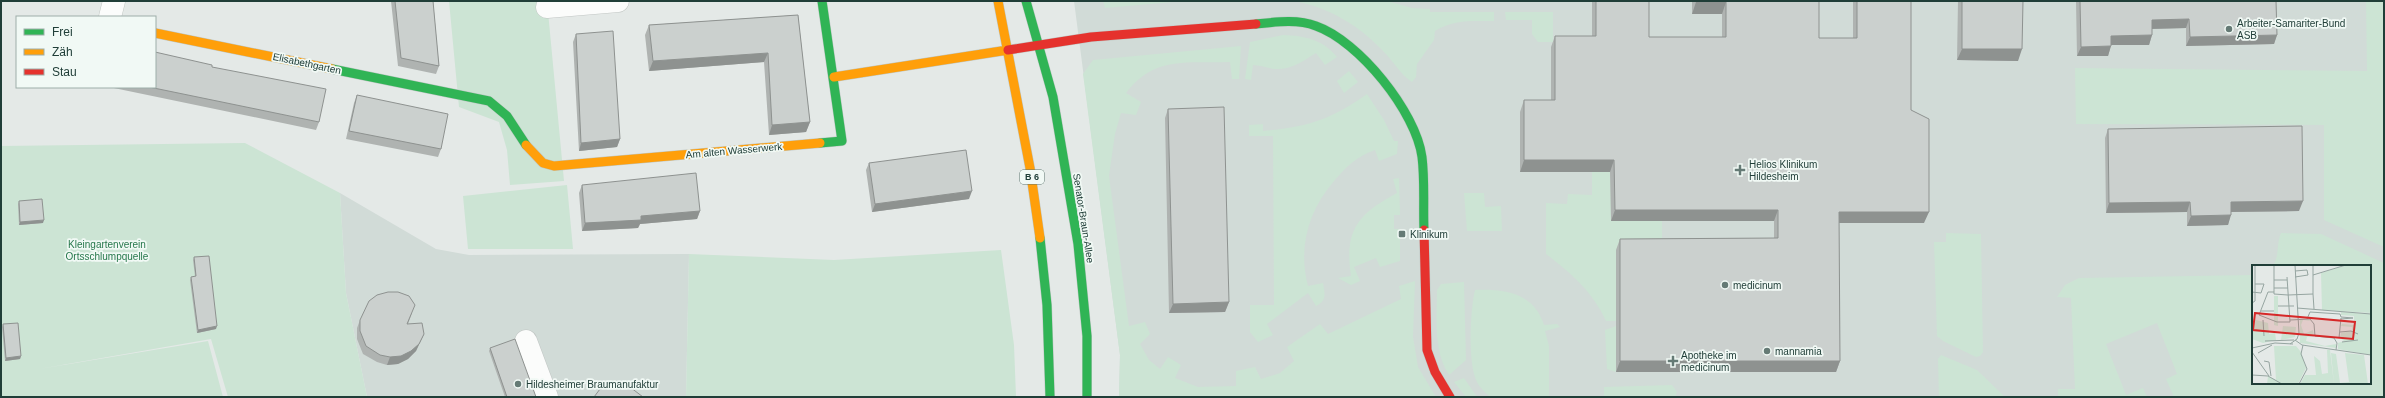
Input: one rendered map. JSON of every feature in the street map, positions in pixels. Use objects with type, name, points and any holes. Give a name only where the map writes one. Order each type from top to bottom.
[{"type":"street","points":[[110,16],[114,1]]},
{"type":"street","points":[[547,7],[618,1]]},
{"type":"street","name":"Am alten Wasserwerk","points":[[562,165],[842,141],[822,1]]},
{"type":"street","name":"B 6","points":[[998,1],[1006,50],[1030,168],[1040,241],[1049,341],[1050,397]]},
{"type":"street","name":"Senator-Braun-Allee","points":[[1026,1],[1053,97],[1078,244],[1087,336],[1087,397]]},
{"type":"street","points":[[834,77],[1091,37],[1278,22],[1298,22],[1317,26],[1339,39],[1354,51],[1387,83],[1408,117],[1422,156],[1427,350],[1435,372],[1450,397]]},
{"type":"street","name":"Elisabethgarten","points":[[156,33],[458,94],[499,105],[540,161],[548,165],[562,165]]},
{"type":"street","points":[[526,340],[547,397]]},
{"type":"shaded area","name":"Helios Klinikum Hildesheim","points":[[1074,1],[2384,1],[2384,397],[1119,397],[1120,355]]},
{"type":"shaded area","points":[[340,193],[436,249],[469,255],[689,254],[686,397],[367,397],[346,293]]},
{"type":"green space","points":[[449,1],[547,1],[564,181],[510,185],[507,150],[499,122],[459,107]]},
{"type":"green space","points":[[1103,1],[1184,1],[1105,8]]},
{"type":"green space","points":[[1295,1],[1387,1],[1412,8],[1430,9],[1430,12],[1494,12],[1494,21],[1471,21],[1449,24],[1435,31],[1434,40],[1417,64],[1416,77],[1412,82],[1404,76],[1375,43],[1355,26],[1320,8]]},
{"type":"green space","points":[[2366,1],[2384,1],[2384,247],[2324,220],[2324,125],[2076,124],[2075,68],[2367,71]]},
{"type":"green space","points":[[1505,12],[1553,12],[1553,42],[1538,42],[1532,34],[1532,20],[1506,20]]},
{"type":"green space","points":[[1283,35],[1299,36],[1319,42],[1337,57],[1325,65],[1316,53],[1297,64],[1281,69],[1253,65],[1251,80],[1245,79],[1250,42]]},
{"type":"green space","points":[[1241,46],[1239,79],[1232,79],[1230,62],[1173,64],[1149,72],[1137,81],[1126,93],[1141,102],[1136,115],[1121,113],[1115,134],[1109,176],[1129,326],[1145,322],[1150,334],[1140,344],[1149,360],[1160,369],[1168,357],[1181,365],[1175,378],[1198,387],[1236,386],[1236,371],[1255,367],[1261,379],[1280,373],[1294,361],[1287,347],[1320,324],[1328,334],[1401,299],[1399,286],[1415,281],[1413,337],[1418,367],[1436,397],[1119,397],[1120,355],[1083,74],[1093,60]]},
{"type":"green space","points":[[1349,71],[1358,82],[1344,93],[1337,81]]},
{"type":"green space","points":[[1367,94],[1384,120],[1394,141],[1398,141],[1397,154],[1379,161],[1375,150],[1363,155],[1352,162],[1343,171],[1325,193],[1312,217],[1305,244],[1304,258],[1308,286],[1323,283],[1325,294],[1324,299],[1316,306],[1308,293],[1267,324],[1273,335],[1258,342],[1250,332],[1250,305],[1274,305],[1273,136],[1249,136],[1249,125],[1263,124],[1263,131],[1293,127],[1318,121],[1354,103]]},
{"type":"green space","name":"Kleingartenverein Ortsschlumpquelle","points":[[245,143],[340,193],[346,293],[367,397],[228,397],[211,339],[39,369],[208,341],[223,397],[1,397],[1,146]]},
{"type":"green space","points":[[1592,172],[1610,172],[1662,221],[1662,249],[1616,250],[1616,321],[1606,321],[1595,301],[1588,292],[1564,268],[1546,254],[1546,203],[1567,204],[1568,194],[1592,195]]},
{"type":"green space","points":[[1399,178],[1400,215],[1394,215],[1394,229],[1400,229],[1400,261],[1380,267],[1376,258],[1354,267],[1360,281],[1351,285],[1338,278],[1351,276],[1349,260],[1352,235],[1363,216],[1372,208],[1397,193],[1393,179]]},
{"type":"green space","points":[[567,185],[573,249],[468,249],[463,196]]},
{"type":"green space","points":[[1464,193],[1484,193],[1485,207],[1501,206],[1502,231],[1467,231]]},
{"type":"green space","points":[[1946,233],[1981,234],[1983,352],[1980,356],[1976,357],[1943,341],[1937,336],[1934,242],[1946,242]]},
{"type":"green space","points":[[2281,233],[2321,234],[2384,263],[2384,397],[2174,397],[2166,379],[2177,374],[2157,323],[2106,344],[2126,395],[2143,388],[2147,397],[2058,397],[2058,389],[2075,389],[2071,298],[2057,297],[2065,285],[2079,278],[2252,275],[2252,384],[2371,384],[2371,265],[2274,265]]},
{"type":"green space","points":[[1001,250],[1014,345],[1016,397],[686,397],[689,254],[834,260]]},
{"type":"green space","points":[[1464,282],[1466,360],[1449,375],[1444,366],[1438,345],[1437,290],[1441,284]]},
{"type":"green space","points":[[1475,290],[1507,292],[1517,295],[1533,306],[1544,325],[1557,324],[1560,327],[1545,331],[1549,346],[1549,397],[1490,397],[1479,385],[1473,372],[1471,349],[1471,323]]},
{"type":"green space","points":[[1616,326],[1616,372],[1607,369],[1605,330]]},
{"type":"green space","points":[[1941,355],[1977,370],[2005,397],[1939,397],[1938,359]]},
{"type":"green space","points":[[1464,378],[1477,397],[1466,397],[1454,382]]},
{"type":"green space","points":[[1672,385],[1677,392],[1675,397],[1604,397],[1604,387]]},
{"type":"building","points":[[395,1],[433,1],[439,66],[401,58]]},
{"type":"building","points":[[1596,1],[1649,1],[1649,37],[1726,37],[1726,2],[1696,1],[1819,1],[1819,38],[1857,38],[1857,1],[1911,1],[1911,110],[1929,119],[1929,212],[1839,212],[1840,361],[1620,361],[1620,239],[1778,238],[1778,210],[1615,210],[1614,160],[1524,160],[1524,100],[1555,100],[1555,36],[1596,36]]},
{"type":"building","points":[[1962,1],[2023,1],[2022,49],[1962,49]]},
{"type":"building","name":"Arbeiter-Samariter-Bund ASB","points":[[2080,1],[2276,1],[2277,35],[2190,37],[2189,19],[2152,20],[2152,35],[2111,36],[2111,46],[2081,47]]},
{"type":"building","points":[[798,15],[810,122],[772,125],[768,53],[653,61],[649,25]]},
{"type":"building","points":[[613,31],[620,139],[581,143],[576,34]]},
{"type":"building","points":[[156,52],[212,65],[212,67],[326,89],[319,122],[154,88],[156,88]]},
{"type":"building","points":[[357,95],[448,114],[441,149],[349,131]]},
{"type":"building","points":[[1224,107],[1229,302],[1173,304],[1168,109]]},
{"type":"building","points":[[2302,126],[2303,201],[2231,202],[2231,215],[2191,216],[2190,202],[2109,203],[2108,129]]},
{"type":"building","points":[[966,150],[972,191],[875,204],[869,163]]},
{"type":"building","points":[[696,173],[700,211],[641,216],[641,220],[585,223],[582,185]]},
{"type":"building","points":[[42,199],[44,220],[20,222],[19,201]]},
{"type":"building","points":[[209,256],[217,326],[198,330],[191,277],[196,276],[194,257]]},
{"type":"building","points":[[388,292],[398,292],[409,296],[415,305],[407,324],[422,323],[424,334],[419,344],[411,351],[401,356],[390,357],[380,355],[366,346],[360,331],[360,320],[369,301],[377,295]]},
{"type":"building","points":[[18,323],[21,356],[6,358],[3,324]]},
{"type":"building","points":[[515,339],[536,397],[507,397],[490,348]]},
{"type":"building","points":[[626,384],[643,397],[594,397],[600,389]]},
{"type":"traffic: fast","points":[[820,143],[842,141],[822,1]]},
{"type":"traffic: fast","points":[[1026,1],[1053,97],[1078,244],[1087,336],[1087,397]]},
{"type":"traffic: fast","points":[[1256,24],[1301,22],[1316,26],[1333,34],[1350,46],[1383,80],[1409,120],[1417,139],[1422,157],[1424,184],[1424,230]]},
{"type":"traffic: fast","points":[[332,69],[489,101],[507,116],[526,145]]},
{"type":"traffic: fast","points":[[1040,238],[1047,305],[1050,397]]},
{"type":"traffic: slow","points":[[998,1],[1030,168],[1040,238]]},
{"type":"traffic: slow","points":[[156,33],[332,69]]},
{"type":"traffic: slow","points":[[834,77],[1008,50]]},
{"type":"traffic: slow","points":[[526,145],[543,163],[554,166],[820,143]]},
{"type":"traffic: jam","points":[[1008,50],[1091,37],[1256,24]]},
{"type":"traffic: jam","points":[[1424,230],[1427,350],[1435,372],[1450,397]]},
{"type":"place","name":"Arbeiter-Samariter-Bund ASB","points":[[2229,29]]},
{"type":"place","name":"Helios Klinikum Hildesheim","points":[[1740,170]]},
{"type":"place","name":"Klinikum","points":[[1402,234]]},
{"type":"place","name":"medicinum","points":[[1725,285]]},
{"type":"place","name":"mannamia","points":[[1767,351]]},
{"type":"place","name":"Apotheke im medicinum","points":[[1673,361]]},
{"type":"place","name":"Hildesheimer Braumanufaktur","points":[[518,384]]}]
